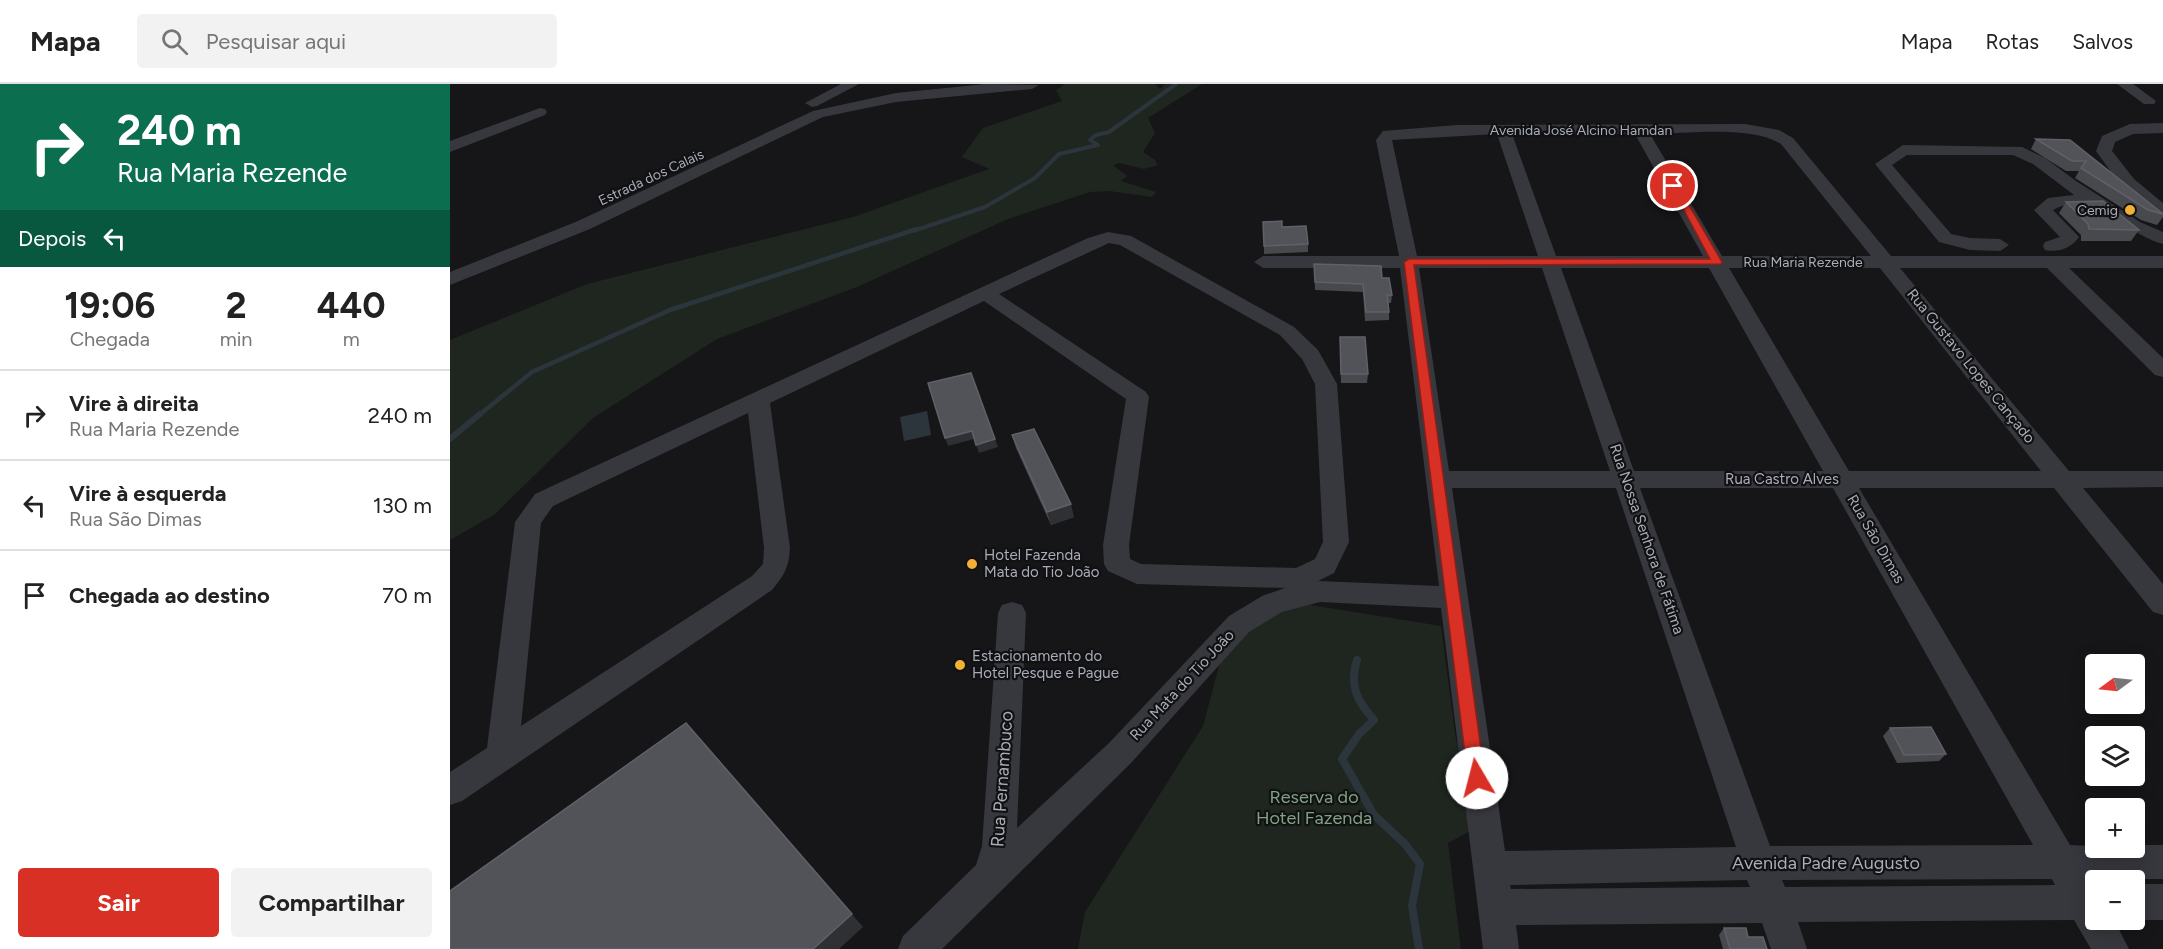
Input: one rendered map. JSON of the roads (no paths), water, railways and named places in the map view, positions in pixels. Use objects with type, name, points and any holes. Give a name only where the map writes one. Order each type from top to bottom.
[{"type":"street","name":"Estrada dos Calais","points":[[450,272],[852,84]]},
{"type":"street","points":[[948,92],[966,84]]},
{"type":"street","points":[[2124,84],[2149,101]]},
{"type":"street","points":[[450,279],[575,230],[798,122],[848,105],[948,92],[1032,85]]},
{"type":"street","points":[[816,101],[848,105]]},
{"type":"street","points":[[450,147],[540,111]]},
{"type":"street","name":"Avenida José Alcino Hamdan","points":[[1409,262],[1384,140],[1388,134],[1503,130],[1745,129],[1774,134]]},
{"type":"street","points":[[2163,129],[2130,129],[2117,133],[2108,139],[2104,151],[2128,183],[2163,212]]},
{"type":"street","name":"Rua Nossa Senhora de Fátima","points":[[1503,130],[1761,863],[1789,949]]},
{"type":"street","name":"Rua São Dimas","points":[[1640,130],[2060,862],[2085,895]]},
{"type":"street","name":"Rua Gustavo Lopes Cançado","points":[[1774,134],[1796,150],[2163,604]]},
{"type":"street","points":[[2163,238],[2134,226],[2039,161],[2016,150],[1902,150],[1883,164],[1945,238],[1970,244],[2052,254],[2163,248]]},
{"type":"street","points":[[2052,254],[2070,237],[2043,210],[2048,204],[2061,200],[2075,200],[2102,205]]},
{"type":"street","points":[[502,755],[528,522],[544,500],[985,293],[1108,237],[1125,240],[1287,331],[1305,346],[1318,364],[1326,384],[1336,542],[1325,566],[1298,578],[1137,574],[1117,564],[1116,545],[1138,397],[985,293]]},
{"type":"street","points":[[2052,254],[2163,370]]},
{"type":"street","name":"Rua Maria Rezende","points":[[1263,262],[1887,262],[2052,254],[2163,262]]},
{"type":"street","points":[[1409,262],[1501,949]]},
{"type":"street","points":[[450,790],[762,583],[776,567],[777,548],[758,400]]},
{"type":"street","name":"Rua Castro Alves","points":[[1437,480],[2163,479]]},
{"type":"street","name":"Rua Mata do Tio João","points":[[991,875],[1120,753],[1227,635],[1239,624],[1272,604],[1296,595],[1320,591],[1453,598]]},
{"type":"street","name":"Rua Pernambuco","points":[[916,949],[991,875],[999,846],[1003,817],[1012,613]]},
{"type":"street","name":"Avenida Padre Augusto","points":[[1489,868],[1761,863],[2163,862]]},
{"type":"street","points":[[1495,908],[2085,902]]},
{"type":"street","points":[[2145,902],[2163,902]]},
{"type":"street","name":"Rua São Dimas","points":[[2103,930],[2112,949]]},
{"type":"waterway","points":[[913,231],[985,207],[1035,178],[1059,154],[1098,145],[1090,140],[1096,135],[1109,132],[1176,84]]},
{"type":"waterway","points":[[478,416],[532,372],[670,310],[917,229]]},
{"type":"waterway","points":[[450,439],[480,414]]},
{"type":"waterway","points":[[1357,660],[1354,678],[1356,693],[1374,720],[1359,734],[1342,759],[1374,815],[1405,844],[1420,864],[1412,906],[1419,949]]},
{"type":"place","name":"Cemig","points":[[2130,210]]},
{"type":"place","name":"Hotel Fazenda Mata do Tio João","points":[[972,564]]},
{"type":"place","name":"Estacionamento do Hotel Pesque e Pague","points":[[960,665]]},
{"type":"park label","name":"Reserva do Hotel Fazenda","points":[[1314,807]]}]
